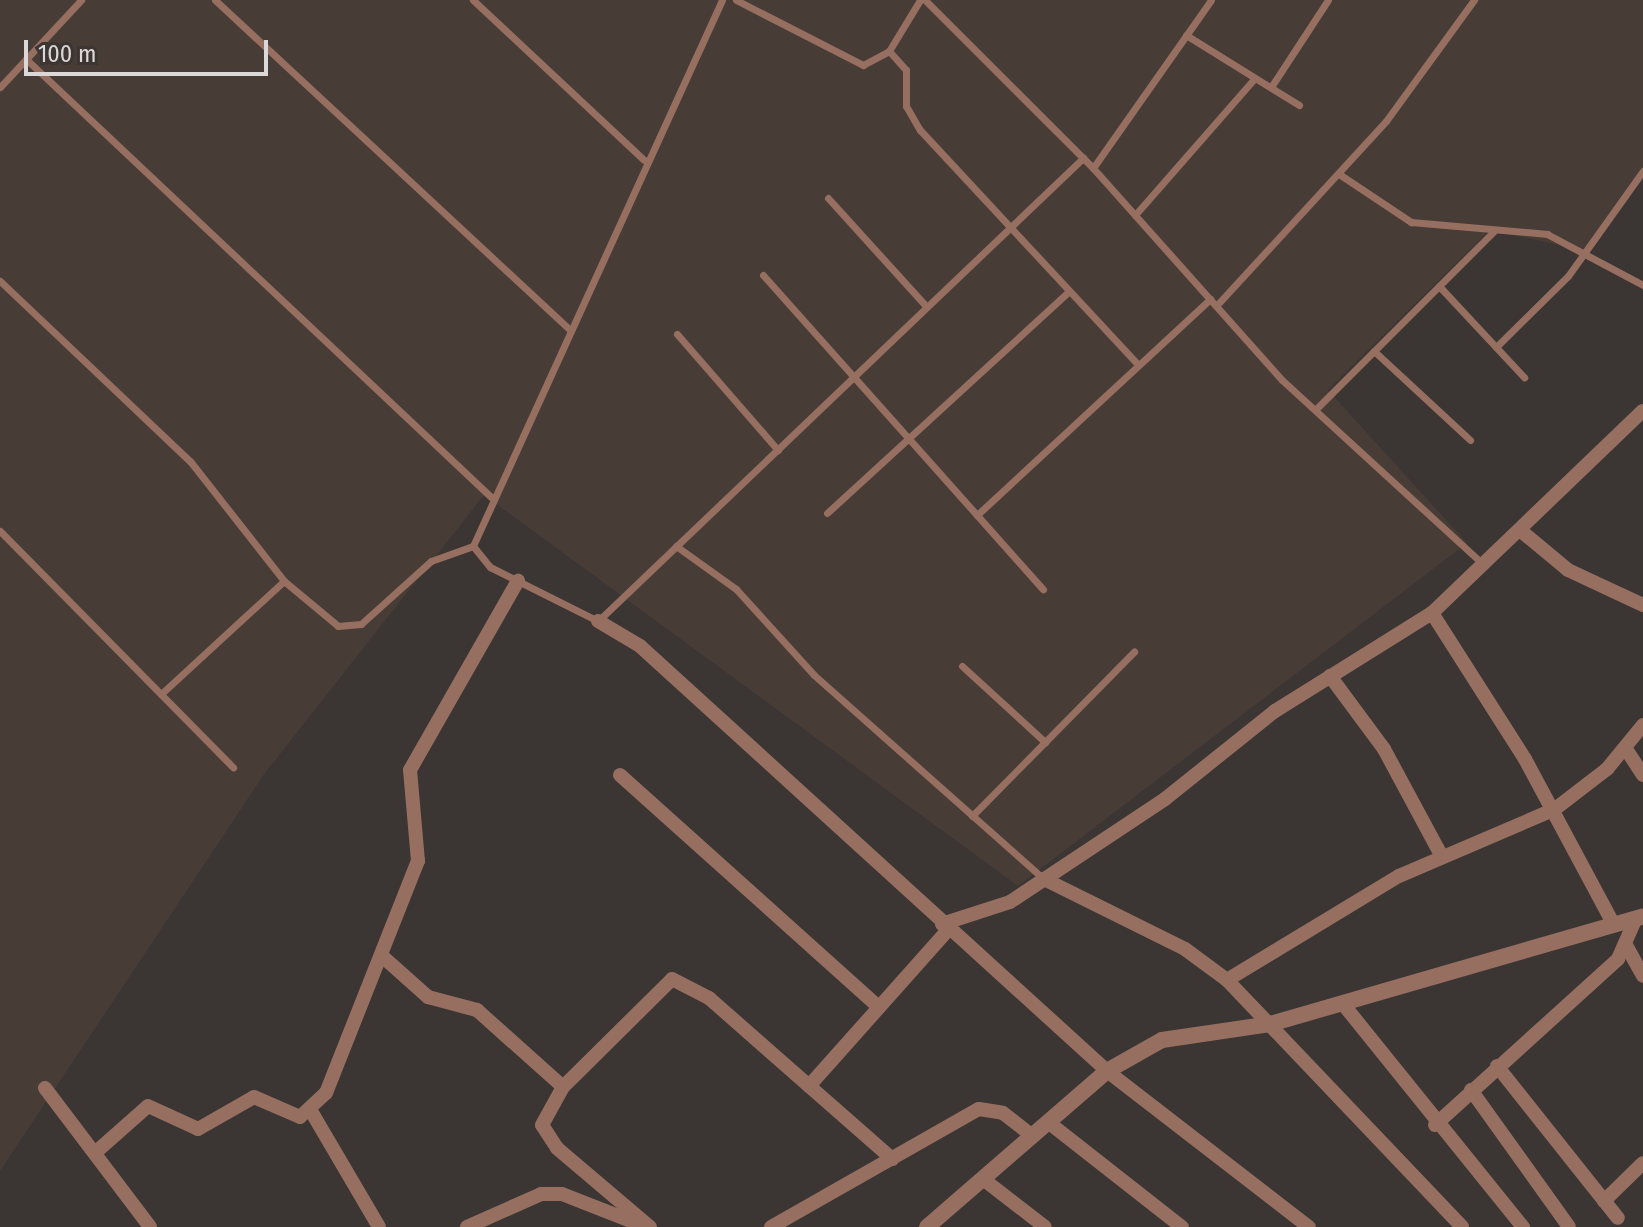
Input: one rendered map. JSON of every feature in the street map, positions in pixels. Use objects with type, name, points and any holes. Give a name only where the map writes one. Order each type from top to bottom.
[{"type":"street","points":[[809,1086],[945,927],[999,907],[1044,879],[1330,676],[1432,613],[1487,568],[1643,411]]},
{"type":"street","points":[[1521,531],[1568,570],[1643,605]]},
{"type":"street","points":[[96,1152],[148,1106],[198,1129],[254,1097],[288,1116],[311,1111],[326,1093],[418,861],[410,770],[518,581]]},
{"type":"street","points":[[1432,613],[1555,809],[1614,925]]},
{"type":"street","points":[[598,621],[640,646],[945,927],[1107,1071],[1309,1227]]},
{"type":"street","points":[[1330,676],[1384,749],[1441,855]]},
{"type":"street","points":[[1227,980],[1441,855],[1555,809],[1626,749],[1643,725]]},
{"type":"street","points":[[1626,749],[1643,775]]},
{"type":"street","points":[[620,775],[879,1007]]},
{"type":"street","points":[[1044,879],[1185,949],[1227,980],[1462,1227]]},
{"type":"street","points":[[927,1227],[1107,1071],[1162,1040],[1270,1024],[1640,917]]},
{"type":"street","points":[[1435,1125],[1627,947],[1640,917]]},
{"type":"street","points":[[1627,947],[1643,976]]},
{"type":"street","points":[[382,956],[428,997],[477,1010],[563,1087]]},
{"type":"street","points":[[648,1227],[547,1138],[543,1111],[563,1087],[672,979],[709,998],[892,1159]]},
{"type":"street","points":[[1343,1004],[1435,1125],[1523,1227]]},
{"type":"street","points":[[1497,1066],[1618,1218]]},
{"type":"street","points":[[45,1088],[150,1227]]},
{"type":"street","points":[[1471,1090],[1569,1227]]},
{"type":"street","points":[[771,1227],[979,1109],[1003,1113],[1032,1136]]},
{"type":"street","points":[[311,1111],[379,1227]]},
{"type":"street","points":[[1048,1122],[1182,1227]]},
{"type":"street","points":[[1604,1201],[1643,1163]]},
{"type":"street","points":[[983,1179],[1045,1227]]},
{"type":"street","points":[[467,1227],[522,1199],[562,1194],[648,1227]]},
{"type":"street","points":[[484,1227],[496,1213]]},
{"type":"street","points":[[1281,1227],[1291,1213]]},
{"type":"lane","points":[[0,87],[81,0]]},
{"type":"lane","points":[[215,0],[569,329]]},
{"type":"lane","points":[[473,0],[644,160]]},
{"type":"lane","points":[[722,0],[644,160],[491,497],[473,546],[477,557],[598,621],[1083,158]]},
{"type":"lane","points":[[736,0],[863,65],[889,51],[922,0],[1093,168],[1216,306],[1316,409],[1487,568]]},
{"type":"lane","points":[[1093,168],[1211,0]]},
{"type":"lane","points":[[1271,87],[1328,0]]},
{"type":"lane","points":[[1216,306],[1339,174],[1474,0]]},
{"type":"lane","points":[[1186,35],[1299,105]]},
{"type":"lane","points":[[889,51],[906,70],[910,116],[1138,365]]},
{"type":"lane","points":[[26,59],[491,497]]},
{"type":"lane","points":[[1135,215],[1255,78]]},
{"type":"lane","points":[[1496,347],[1588,249],[1643,171]]},
{"type":"lane","points":[[1339,174],[1411,222],[1495,230],[1522,228],[1588,249],[1643,285]]},
{"type":"lane","points":[[828,198],[927,307]]},
{"type":"lane","points":[[1316,409],[1495,230]]},
{"type":"lane","points":[[763,275],[1043,589]]},
{"type":"lane","points":[[0,281],[190,461],[284,581],[328,620],[350,627],[431,561],[473,546]]},
{"type":"lane","points":[[1439,286],[1524,377]]},
{"type":"lane","points":[[827,513],[1069,291]]},
{"type":"lane","points":[[977,515],[1210,299]]},
{"type":"lane","points":[[677,334],[778,450]]},
{"type":"lane","points":[[1374,351],[1470,440]]},
{"type":"lane","points":[[0,531],[233,767]]},
{"type":"lane","points":[[676,546],[736,589],[814,675],[1044,879]]},
{"type":"lane","points":[[161,694],[284,581]]},
{"type":"lane","points":[[972,816],[1134,652]]},
{"type":"lane","points":[[962,666],[1045,742]]},
{"type":"shaded area","points":[[0,0],[1643,0],[1643,168],[1588,251],[1490,230],[1328,390],[1467,543],[1018,886],[484,495],[265,773],[0,1171]]}]
